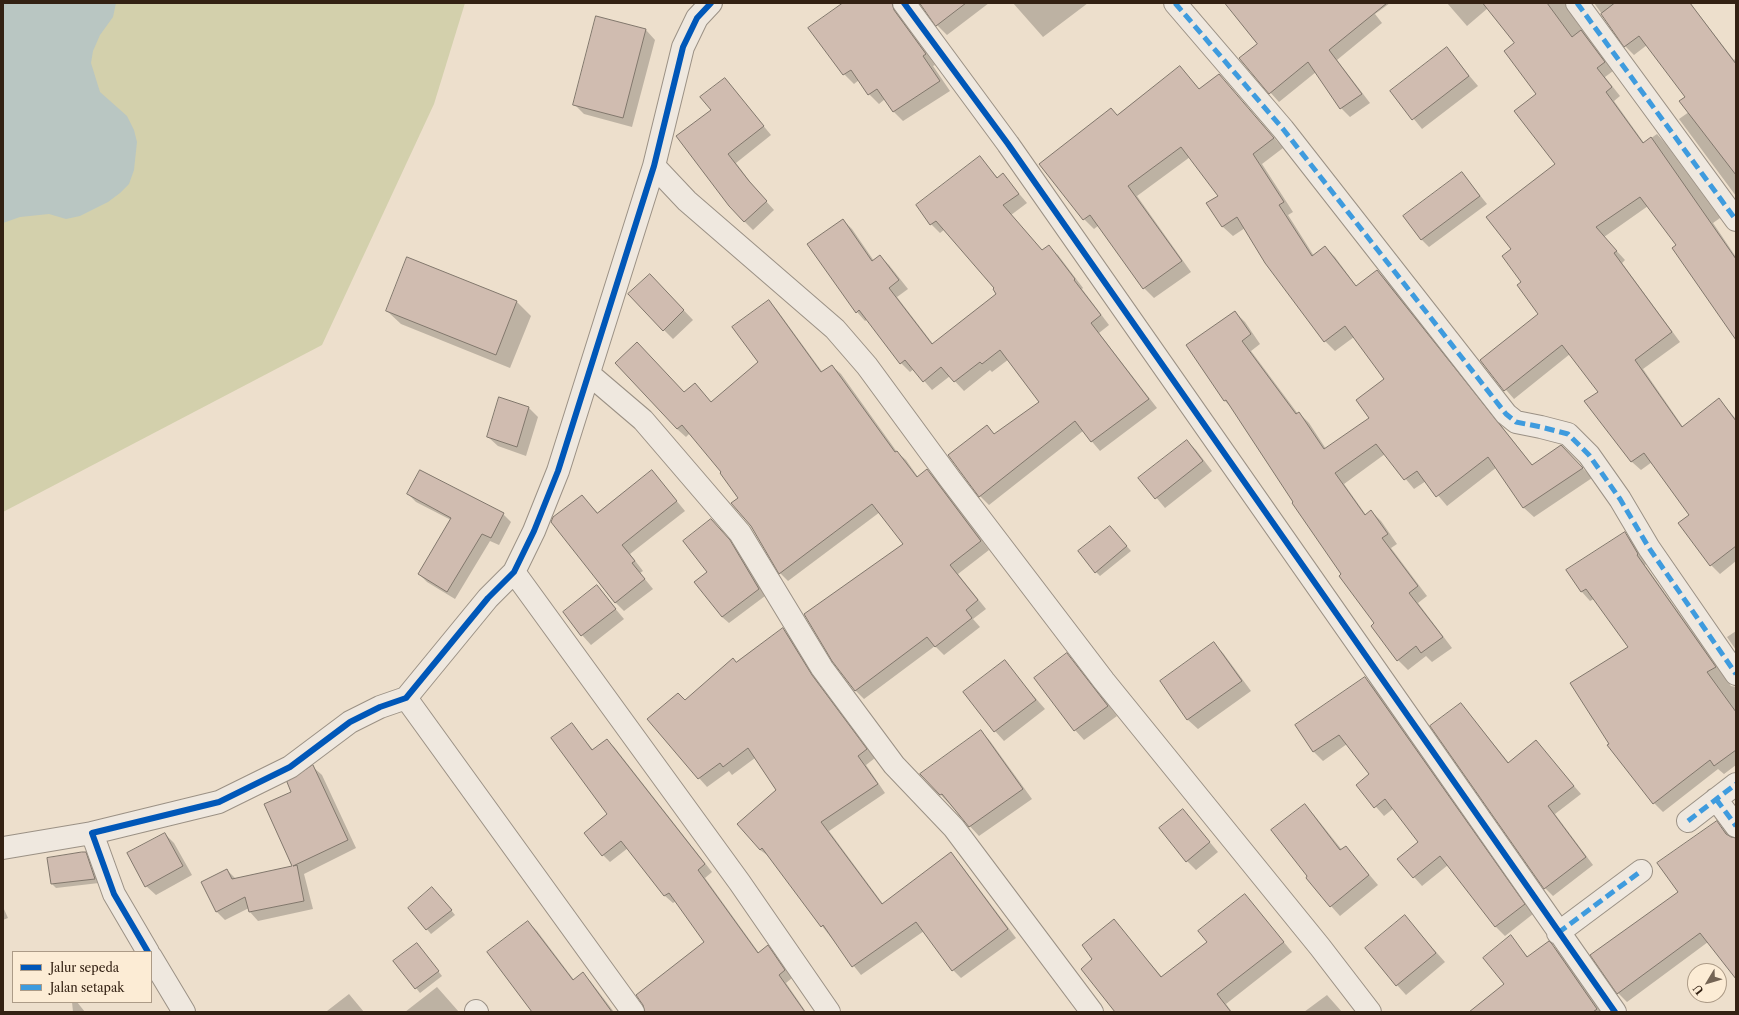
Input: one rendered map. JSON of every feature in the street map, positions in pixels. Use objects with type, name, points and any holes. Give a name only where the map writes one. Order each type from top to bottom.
[{"type":"street","points":[[3,848],[92,833],[219,802],[290,767],[350,722],[380,707],[406,698],[488,598],[514,572],[534,531],[558,471],[654,166],[683,47],[697,18],[711,3]]},
{"type":"street","points":[[904,3],[1008,144],[1558,933],[1615,1012]]},
{"type":"street","points":[[1175,3],[1283,129],[1506,414],[1516,422],[1568,434],[1590,455],[1620,500],[1649,548],[1736,674]]},
{"type":"street","points":[[1577,3],[1736,220]]},
{"type":"street","points":[[654,166],[687,201],[835,329],[868,366],[950,479],[1104,681],[1320,947],[1370,1012]]},
{"type":"street","points":[[589,374],[642,420],[740,533],[822,668],[889,759],[954,828],[1092,1012]]},
{"type":"street","points":[[514,572],[740,884],[830,1012]]},
{"type":"street","points":[[406,698],[633,1012]]},
{"type":"street","points":[[1688,821],[1736,784]]},
{"type":"street","points":[[1716,799],[1736,826]]},
{"type":"street","points":[[92,833],[114,894],[147,951]]},
{"type":"street","points":[[1558,933],[1641,871]]},
{"type":"street","points":[[152,959],[184,1012]]},
{"type":"shaded area","points":[[3,3],[465,3],[434,104],[322,345],[3,512]]},
{"type":"shaded area","points":[[3,3],[116,3],[113,17],[100,35],[93,51],[91,63],[100,92],[127,116],[134,130],[137,142],[134,170],[129,184],[120,193],[108,202],[80,216],[66,219],[49,214],[20,217],[3,223]]},
{"type":"building","points":[[843,3],[892,3],[894,10],[926,54],[923,56],[940,81],[893,112],[877,89],[868,95],[851,70],[843,75],[808,28]]},
{"type":"building","points":[[920,3],[966,3],[936,26]]},
{"type":"building","points":[[1225,3],[1387,3],[1329,50],[1362,94],[1340,109],[1308,62],[1269,94],[1239,58],[1257,44]]},
{"type":"building","points":[[1483,3],[1547,3],[1572,37],[1581,30],[1605,62],[1597,68],[1612,87],[1606,92],[1643,143],[1651,137],[1736,259],[1736,340],[1672,248],[1676,245],[1640,197],[1596,227],[1617,251],[1614,253],[1672,332],[1635,360],[1682,427],[1719,398],[1736,421],[1736,546],[1710,566],[1678,523],[1689,515],[1644,453],[1631,462],[1584,401],[1598,392],[1562,345],[1504,391],[1480,360],[1538,314],[1517,285],[1521,282],[1502,256],[1511,249],[1486,217],[1555,164],[1514,111],[1536,94],[1504,51],[1514,43]]},
{"type":"building","points":[[1615,3],[1690,3],[1736,64],[1736,175],[1679,101],[1685,97],[1639,36],[1624,47],[1601,14]]},
{"type":"building","points":[[596,16],[646,29],[623,118],[573,105]]},
{"type":"building","points":[[1447,47],[1469,76],[1412,120],[1390,91]]},
{"type":"building","points":[[1180,66],[1199,89],[1219,74],[1274,138],[1253,154],[1284,202],[1279,205],[1312,256],[1325,246],[1356,286],[1377,270],[1532,465],[1561,445],[1583,468],[1523,508],[1488,457],[1436,497],[1417,471],[1404,480],[1376,444],[1335,473],[1365,515],[1371,510],[1388,534],[1382,538],[1418,586],[1409,593],[1443,637],[1421,653],[1416,646],[1397,661],[1371,626],[1374,623],[1339,576],[1341,574],[1292,503],[1293,502],[1226,400],[1224,401],[1186,345],[1235,311],[1251,334],[1242,341],[1296,414],[1299,412],[1324,449],[1369,418],[1356,400],[1384,379],[1345,326],[1324,342],[1265,263],[1237,217],[1222,227],[1206,203],[1218,196],[1181,147],[1128,186],[1182,261],[1143,289],[1090,215],[1083,220],[1039,164],[1111,108],[1117,115]]},
{"type":"building","points":[[725,78],[764,126],[728,154],[767,201],[744,222],[729,206],[676,136],[711,110],[700,97]]},
{"type":"building","points":[[980,156],[997,178],[1003,173],[1019,194],[1003,205],[1042,250],[1049,245],[1075,279],[1074,280],[1101,315],[1091,323],[1149,399],[1091,442],[1075,421],[979,497],[948,455],[987,425],[994,434],[1039,402],[1000,350],[982,364],[980,362],[954,382],[941,367],[923,382],[905,360],[900,364],[859,310],[856,313],[807,244],[843,219],[872,261],[880,255],[899,280],[889,288],[932,344],[996,294],[993,289],[994,288],[936,221],[930,225],[916,205]]},
{"type":"building","points":[[1462,172],[1480,196],[1421,240],[1403,216]]},
{"type":"building","points":[[407,257],[517,301],[496,355],[386,311]]},
{"type":"building","points":[[650,274],[684,310],[663,331],[628,294]]},
{"type":"building","points":[[769,300],[821,372],[832,365],[895,452],[897,451],[917,477],[927,469],[981,541],[950,565],[978,600],[966,610],[972,618],[935,647],[927,637],[855,691],[832,661],[804,614],[903,544],[872,504],[779,574],[751,526],[731,503],[738,498],[720,473],[721,472],[682,425],[677,429],[615,363],[637,342],[684,392],[695,383],[711,402],[758,362],[732,327]]},
{"type":"building","points":[[499,397],[529,407],[517,447],[487,437]]},
{"type":"building","points":[[1187,440],[1203,461],[1155,499],[1138,478]]},
{"type":"building","points":[[420,470],[504,513],[491,538],[482,534],[447,592],[418,574],[451,518],[407,494]]},
{"type":"building","points":[[652,470],[677,501],[622,545],[635,561],[632,563],[645,579],[615,603],[551,522],[553,517],[582,495],[597,513]]},
{"type":"building","points":[[711,519],[730,540],[759,589],[722,617],[694,582],[707,572],[683,541]]},
{"type":"building","points":[[1110,526],[1127,546],[1095,573],[1078,551]]},
{"type":"building","points":[[1625,532],[1638,554],[1637,555],[1716,667],[1707,672],[1736,712],[1736,750],[1714,766],[1710,760],[1653,804],[1607,745],[1609,744],[1570,683],[1628,647],[1586,589],[1581,592],[1566,570]]},
{"type":"building","points":[[597,585],[616,609],[581,636],[563,612]]},
{"type":"building","points":[[783,628],[812,675],[867,749],[858,756],[878,784],[821,822],[882,904],[951,852],[1008,929],[952,971],[916,922],[852,967],[823,925],[821,927],[762,848],[760,850],[737,824],[776,790],[748,748],[723,767],[720,763],[698,779],[647,719],[678,693],[685,700],[733,658],[736,662]]},
{"type":"building","points":[[1214,642],[1242,681],[1187,720],[1160,681]]},
{"type":"building","points":[[1067,653],[1108,706],[1074,731],[1034,678]]},
{"type":"building","points":[[1005,660],[1036,700],[994,732],[963,692]]},
{"type":"building","points":[[1365,677],[1525,904],[1495,927],[1440,856],[1413,878],[1397,859],[1418,842],[1385,799],[1374,808],[1356,785],[1369,774],[1339,735],[1313,752],[1295,725]]},
{"type":"building","points":[[1461,703],[1508,763],[1536,740],[1574,786],[1548,806],[1586,857],[1544,889],[1430,726]]},
{"type":"building","points":[[572,723],[592,750],[607,739],[705,864],[698,870],[758,953],[768,945],[785,970],[779,975],[805,1012],[645,1012],[643,1005],[636,995],[704,942],[669,893],[664,896],[621,841],[602,856],[584,833],[607,814],[551,738]]},
{"type":"building","points":[[981,730],[1023,789],[969,827],[942,794],[940,795],[920,774]]},
{"type":"building","points":[[313,765],[348,840],[293,866],[297,865],[304,901],[249,912],[245,897],[216,912],[201,882],[227,869],[232,879],[292,866],[264,804],[291,792],[287,782]]},
{"type":"building","points":[[1305,804],[1340,850],[1346,846],[1369,875],[1330,907],[1306,878],[1307,876],[1271,830]]},
{"type":"building","points":[[1183,809],[1210,842],[1186,862],[1159,828]]},
{"type":"building","points":[[1717,821],[1726,834],[1736,838],[1736,979],[1727,968],[1727,963],[1723,963],[1700,933],[1617,994],[1590,955],[1678,892],[1657,863]]},
{"type":"building","points":[[165,833],[183,866],[145,887],[127,853]]},
{"type":"building","points":[[86,852],[95,879],[51,884],[47,858]]},
{"type":"building","points":[[432,887],[452,910],[426,930],[408,908]]},
{"type":"building","points":[[1245,894],[1284,942],[1217,994],[1231,1012],[1115,1012],[1081,969],[1092,959],[1082,945],[1114,919],[1161,977],[1207,942],[1198,931]]},
{"type":"building","points":[[1405,915],[1436,953],[1396,986],[1365,948]]},
{"type":"building","points":[[528,921],[573,980],[583,972],[612,1012],[532,1012],[487,952]]},
{"type":"building","points":[[1511,935],[1527,957],[1549,941],[1597,1009],[1593,1012],[1469,1012],[1504,984],[1483,958]]},
{"type":"building","points":[[417,943],[439,971],[415,989],[393,961]]},
{"type":"marked path","points":[[1175,3],[1283,129],[1506,414],[1516,422],[1568,434],[1589,455],[1620,499],[1649,548],[1736,674]]},
{"type":"marked path","points":[[1577,3],[1736,220]]},
{"type":"marked path","points":[[1688,821],[1736,784]]},
{"type":"marked path","points":[[1716,799],[1736,826]]},
{"type":"marked path","points":[[1558,933],[1641,871]]},
{"type":"cycle path","points":[[147,951],[114,894],[92,833],[219,802],[290,767],[350,722],[380,707],[406,698],[488,598],[514,572],[534,531],[558,471],[654,166],[683,47],[697,18],[711,3]]},
{"type":"cycle path","points":[[904,3],[1008,144],[1615,1012]]}]
